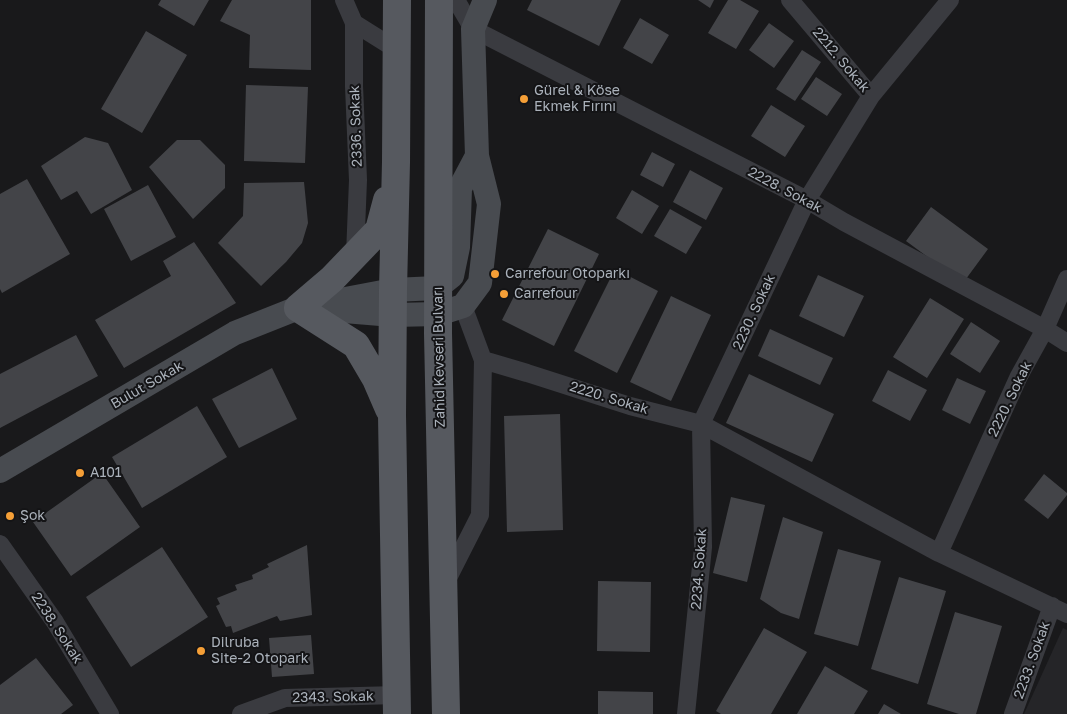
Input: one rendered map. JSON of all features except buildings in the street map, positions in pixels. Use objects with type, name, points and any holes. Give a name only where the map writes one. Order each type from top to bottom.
[{"type":"main road","points":[[397,0],[392,415],[397,704]]},
{"type":"main road","name":"Zahid Kevseri Bulvarı","points":[[439,0],[446,303],[443,586],[446,714]]},
{"type":"main road","points":[[298,308],[393,302],[446,303],[480,283],[489,204],[477,156],[474,29],[485,0]]},
{"type":"main road","points":[[446,303],[458,247],[460,188],[477,156]]},
{"type":"main road","points":[[298,308],[332,279],[379,230],[396,162]]},
{"type":"main road","points":[[298,308],[356,346],[376,379],[392,415]]},
{"type":"main road","name":"Bulut Sokak","points":[[0,471],[235,333],[298,308]]},
{"type":"street","name":"2336. Sokak","points":[[344,0],[354,23],[354,86],[358,180],[355,255]]},
{"type":"street","points":[[456,0],[474,29]]},
{"type":"street","name":"2212. Sokak","points":[[790,0],[871,96],[806,200]]},
{"type":"street","points":[[871,96],[950,0]]},
{"type":"street","points":[[354,23],[397,50]]},
{"type":"street","name":"2228. Sokak","points":[[474,29],[806,200],[1067,343]]},
{"type":"street","name":"2230. Sokak","points":[[701,424],[806,200]]},
{"type":"street","points":[[1045,330],[1067,278]]},
{"type":"street","points":[[443,586],[480,514],[483,360],[446,303]]},
{"type":"street","name":"2220. Sokak","points":[[939,553],[1019,376],[1045,330]]},
{"type":"street","name":"2220. Sokak","points":[[483,360],[630,406],[701,424],[939,553],[1059,610]]},
{"type":"street","name":"2234. Sokak","points":[[686,714],[703,547],[701,424]]},
{"type":"street","name":"2238. Sokak","points":[[0,544],[54,622],[110,714]]},
{"type":"street","name":"2233. Sokak","points":[[1013,714],[1059,610]]},
{"type":"street","name":"2343. Sokak","points":[[242,714],[284,698],[397,704]]},
{"type":"shaded area","points":[[1063,628],[1067,630],[1067,714],[1024,714]]},
{"type":"place","name":"Gürel & Köse Ekmek Fırını","points":[[524,99]]},
{"type":"place","name":"Carrefour Otoparkı","points":[[495,274]]},
{"type":"place","name":"Carrefour","points":[[504,294]]},
{"type":"place","name":"A101","points":[[80,473]]},
{"type":"place","name":"Şok","points":[[10,516]]},
{"type":"place","name":"Dilruba Site-2 Otopark","points":[[201,651]]}]
